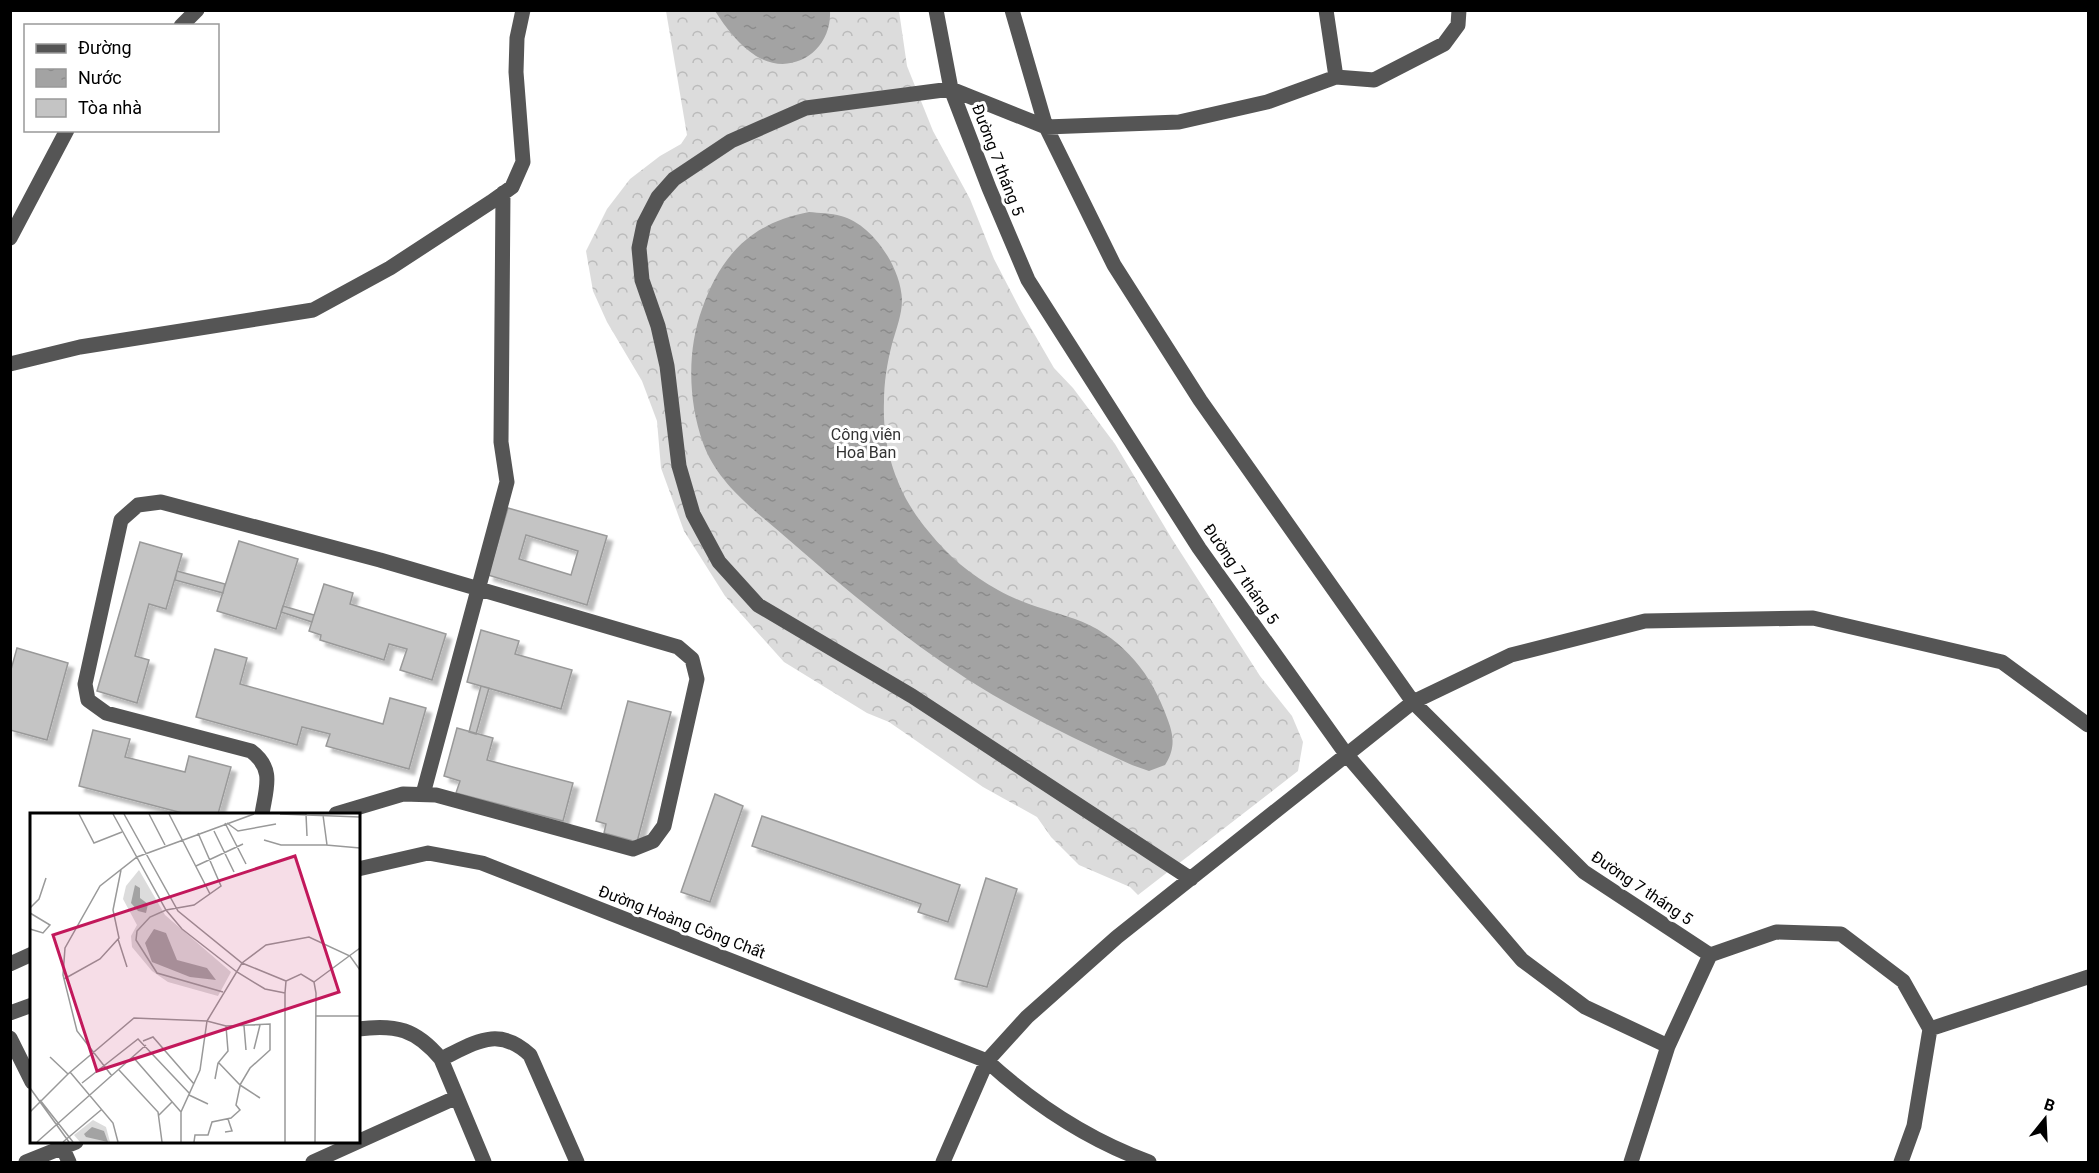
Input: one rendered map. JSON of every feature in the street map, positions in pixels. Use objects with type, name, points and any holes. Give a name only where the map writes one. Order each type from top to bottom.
[{"type":"street","points":[[183,24],[197,10]]},
{"type":"street","points":[[10,364],[80,347],[313,310],[390,268],[512,187],[523,162],[516,72],[517,38],[524,10]]},
{"type":"street","name":"Đường 7 tháng 5","points":[[936,10],[951,88],[988,188],[1028,280],[1199,548],[1346,754],[1522,960],[1585,1007],[1668,1046]]},
{"type":"street","name":"Đường 7 tháng 5","points":[[1012,10],[1046,127],[1114,265],[1268,498],[1413,702],[1584,872],[1710,955]]},
{"type":"street","points":[[1326,10],[1336,77]]},
{"type":"street","points":[[1191,879],[912,696],[758,605],[719,562],[693,514],[679,466],[667,366],[658,326],[642,280],[639,248],[644,224],[658,197],[674,180],[731,141],[806,108],[951,88],[1046,127],[1179,122],[1267,102],[1336,77],[1374,81],[1444,44],[1458,25],[1459,10]]},
{"type":"street","points":[[10,238],[66,132]]},
{"type":"street","points":[[423,794],[507,482],[501,442],[503,193]]},
{"type":"street","points":[[262,813],[268,771],[263,760],[251,751],[106,713],[88,700],[85,684],[121,520],[138,505],[161,502],[380,560],[678,647],[692,659],[697,679],[664,826],[653,841],[633,849],[436,795],[403,794],[339,813]]},
{"type":"street","points":[[943,1162],[987,1061],[1027,1017],[1100,952],[1413,702],[1511,655],[1645,621],[1812,618],[2002,662],[2088,725]]},
{"type":"street","name":"Đường Hoàng Công Chất","points":[[360,868],[428,853],[482,863],[987,1061],[1024,1093],[1088,1135],[1126,1158],[1149,1162]]},
{"type":"street","points":[[1631,1162],[1668,1046],[1710,955],[1776,932],[1841,934],[1903,981],[1930,1029],[1914,1126],[1901,1162]]},
{"type":"street","points":[[10,964],[30,955]]},
{"type":"street","points":[[1930,1029],[2088,977]]},
{"type":"street","points":[[10,1013],[30,1006]]},
{"type":"street","points":[[360,1029],[384,1026],[405,1030],[429,1044],[441,1059],[455,1098],[484,1162]]},
{"type":"street","points":[[441,1059],[481,1040],[500,1037],[517,1043],[530,1054],[577,1162]]},
{"type":"street","points":[[10,1038],[30,1078]]},
{"type":"street","points":[[360,1142],[455,1098]]},
{"type":"street","points":[[27,1162],[66,1143],[69,1162]]},
{"type":"street","points":[[316,1162],[357,1143]]},
{"type":"green space","name":"Công viên Hoa Ban","points":[[666,11],[899,11],[907,66],[933,131],[970,199],[994,259],[1021,311],[1054,368],[1073,388],[1115,444],[1172,539],[1260,676],[1292,716],[1303,742],[1298,771],[1138,895],[1130,887],[1079,865],[1051,837],[1037,817],[983,787],[889,722],[867,713],[784,662],[725,596],[684,531],[661,468],[657,421],[642,381],[607,322],[593,291],[586,251],[607,209],[630,179],[660,156],[681,144],[687,135]]},
{"type":"water","points":[[715,11],[830,11],[829,25],[817,49],[796,62],[783,64],[770,62],[750,52],[733,36]]},
{"type":"water","points":[[809,212],[841,216],[863,228],[883,249],[896,274],[902,306],[886,373],[884,420],[894,472],[918,518],[952,557],[988,584],[1007,595],[1090,625],[1129,654],[1149,680],[1169,724],[1173,744],[1165,765],[1149,771],[1132,765],[1048,725],[967,679],[898,630],[832,577],[740,497],[718,472],[703,443],[692,393],[694,341],[702,309],[719,273],[741,244],[770,224]]},
{"type":"building","points":[[508,508],[607,536],[587,605],[488,575]],"holes":[[[526,535],[578,551],[571,575],[519,559]]]},
{"type":"building","points":[[239,541],[298,559],[276,629],[217,611]]},
{"type":"building","points":[[140,542],[182,554],[166,609],[149,604],[135,656],[149,660],[137,703],[97,691]]},
{"type":"building","points":[[177,571],[225,584],[223,593],[175,580]]},
{"type":"building","points":[[324,584],[353,593],[350,604],[446,634],[432,680],[400,670],[407,649],[389,644],[384,660],[320,640],[321,635],[309,631]]},
{"type":"building","points":[[283,606],[314,615],[312,622],[281,612]]},
{"type":"building","points":[[481,630],[519,641],[515,654],[572,670],[561,709],[467,682]]},
{"type":"building","points":[[17,648],[68,663],[47,740],[10,730],[10,673]]},
{"type":"building","points":[[215,649],[247,658],[240,684],[383,724],[390,698],[426,708],[409,769],[326,746],[330,734],[302,727],[297,745],[196,717]]},
{"type":"building","points":[[481,686],[489,688],[476,734],[469,732]]},
{"type":"building","points":[[628,701],[671,712],[637,842],[604,833],[606,824],[596,821]]},
{"type":"building","points":[[457,728],[493,738],[487,760],[573,783],[563,821],[456,793],[460,781],[444,776]]},
{"type":"building","points":[[93,730],[130,739],[125,757],[185,772],[189,756],[231,767],[218,813],[182,813],[79,786]]},
{"type":"building","points":[[715,794],[743,806],[710,902],[681,892]]},
{"type":"building","points":[[762,816],[960,885],[948,922],[918,912],[921,904],[752,846]]},
{"type":"building","points":[[986,878],[1017,889],[987,987],[955,979]]}]
